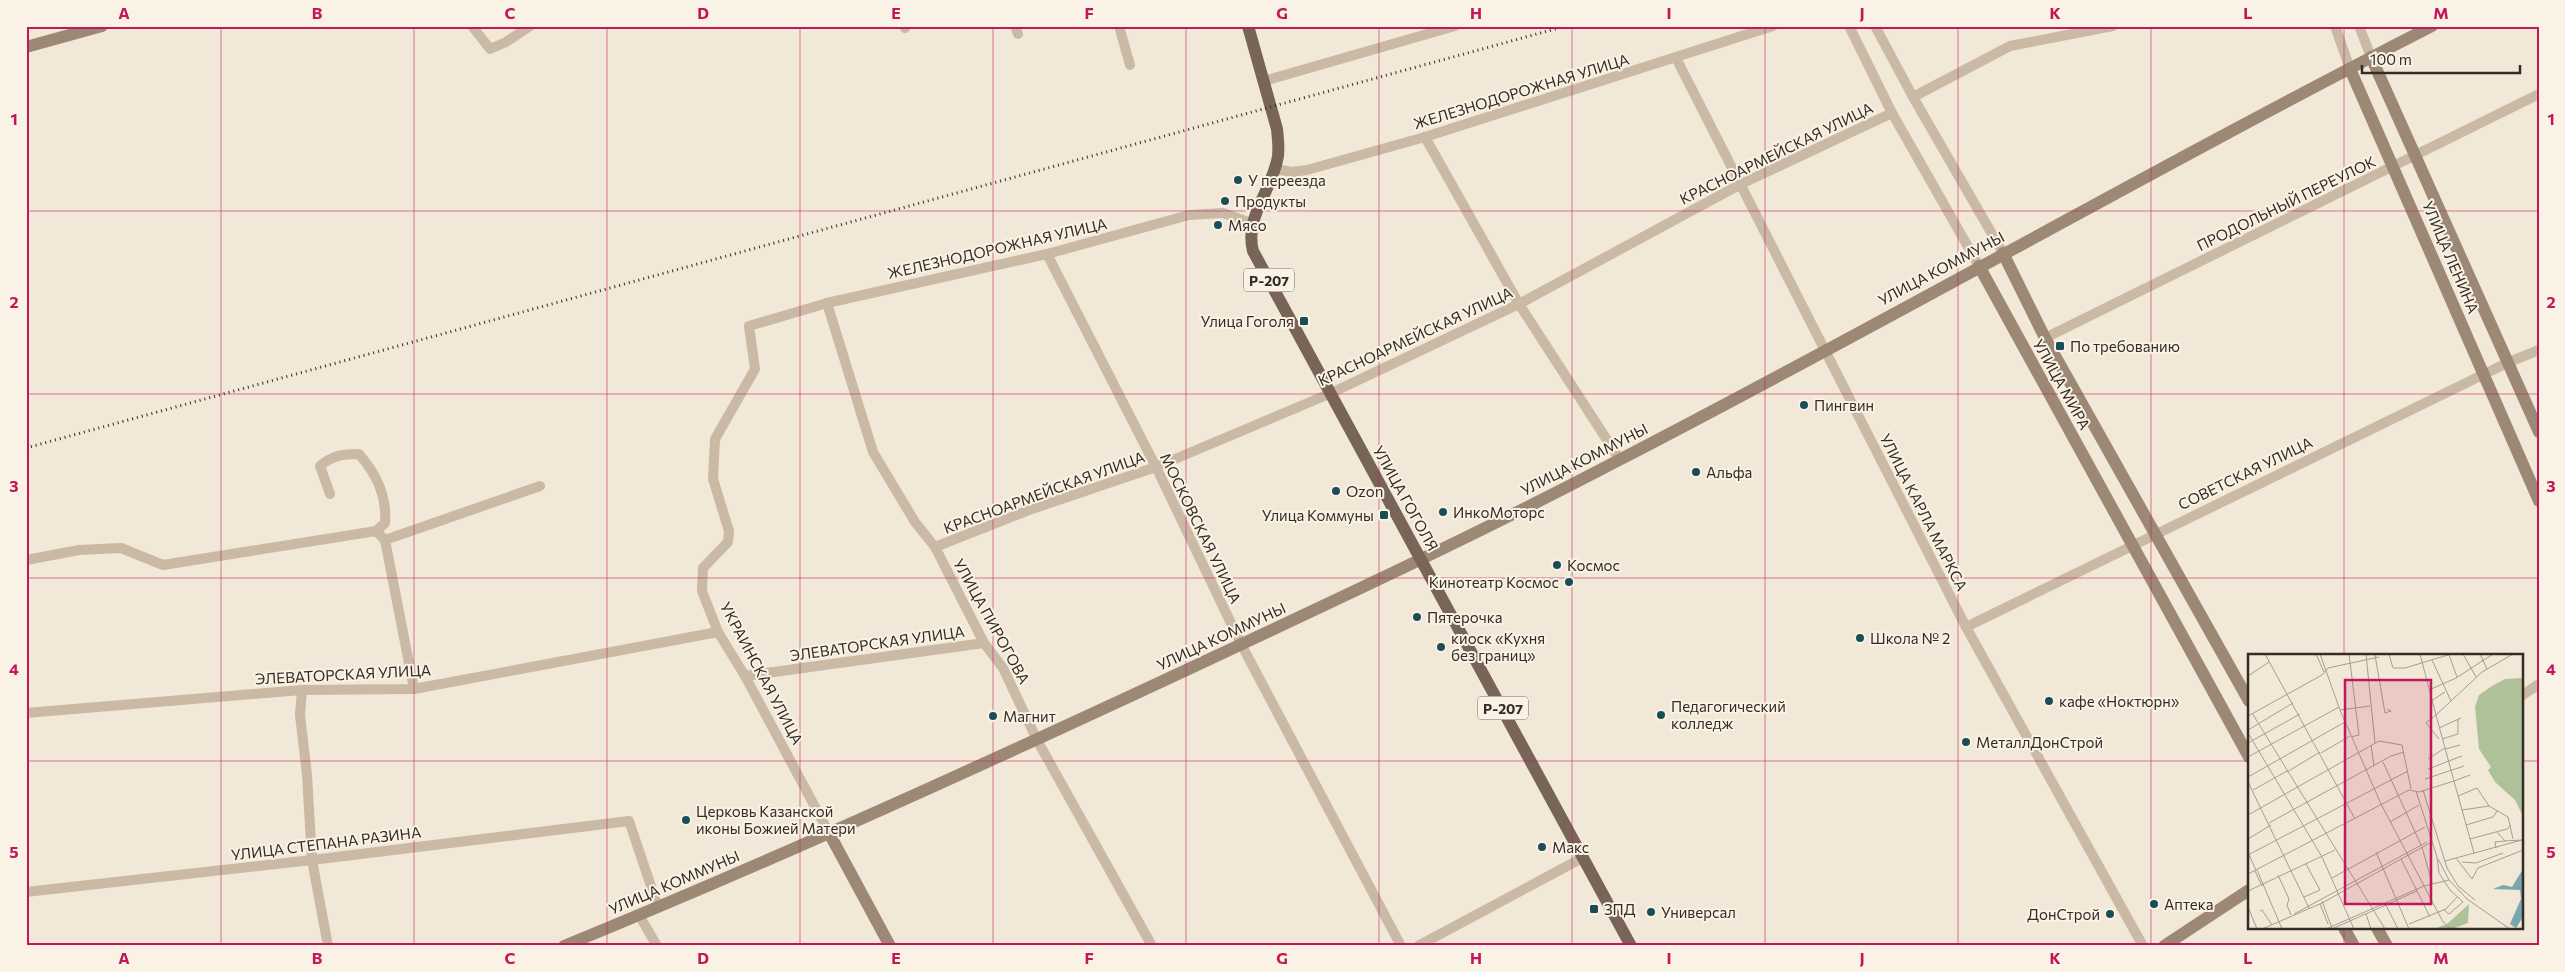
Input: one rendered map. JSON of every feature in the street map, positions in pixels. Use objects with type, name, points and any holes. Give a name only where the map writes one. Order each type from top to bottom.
[{"type":"main road","name":"Р-207","points":[[1248,26],[1264,81]]},
{"type":"main road","name":"УЛИЦА ГОГОЛЯ","points":[[1264,81],[1278,143],[1275,169],[1251,223],[1250,240],[1253,251],[1329,394],[1631,946]]},
{"type":"street","points":[[26,47],[102,26]]},
{"type":"street","points":[[472,26],[490,49],[506,42],[530,26]]},
{"type":"street","points":[[1118,26],[1130,65]]},
{"type":"street","points":[[1264,81],[1455,26]]},
{"type":"street","name":"ЖЕЛЕЗНОДОРОЖНАЯ УЛИЦА","points":[[1275,169],[1292,172],[1307,170],[1424,137],[1773,26]]},
{"type":"street","name":"УЛИЦА МИРА","points":[[1849,26],[1892,113],[1979,266],[2248,755]]},
{"type":"street","name":"УЛИЦА МИРА","points":[[1875,26],[1913,97],[2003,253],[2045,338],[2248,699]]},
{"type":"street","points":[[1913,97],[2010,46],[2113,26]]},
{"type":"street","name":"УЛИЦА ЛЕНИНА","points":[[2335,26],[2350,69],[2539,501]]},
{"type":"street","name":"УЛИЦА ЛЕНИНА","points":[[2359,26],[2371,57],[2539,432]]},
{"type":"street","name":"УЛИЦА КОММУНЫ","points":[[564,946],[658,907],[1037,740],[1421,560],[1620,460],[2003,253],[2432,26]]},
{"type":"street","name":"УЛИЦА КАРЛА МАРКСА","points":[[1676,58],[1966,627],[2144,946]]},
{"type":"street","name":"ПРОДОЛЬНЫЙ ПЕРЕУЛОК","points":[[2045,338],[2539,94]]},
{"type":"street","name":"КРАСНОАРМЕЙСКАЯ УЛИЦА","points":[[935,547],[1029,510],[1156,467],[1329,394],[1519,304],[1741,184],[1892,113]]},
{"type":"street","points":[[1424,137],[1519,304],[1620,460]]},
{"type":"street","name":"ЖЕЛЕЗНОДОРОЖНАЯ УЛИЦА","points":[[749,326],[827,303],[1047,254],[1189,215],[1208,212],[1223,213],[1251,223]]},
{"type":"street","name":"МОСКОВСКАЯ УЛИЦА","points":[[1047,254],[1156,467],[1241,644],[1401,946]]},
{"type":"street","name":"УЛИЦА ПИРОГОВА","points":[[827,303],[873,452],[915,522],[935,547],[984,643],[1003,668],[1037,740],[1152,946]]},
{"type":"street","name":"УКРАИНСКАЯ УЛИЦА","points":[[749,326],[755,369],[715,439],[713,478],[729,531],[728,542],[703,568],[702,591],[718,632],[745,676],[890,946]]},
{"type":"street","name":"СОВЕТСКАЯ УЛИЦА","points":[[1966,627],[2132,546],[2154,533],[2509,362],[2539,350]]},
{"type":"street","points":[[26,560],[79,550],[121,548],[163,565],[376,531],[385,524],[386,512],[383,493],[374,472],[359,454],[343,454],[330,458],[320,466],[330,494]]},
{"type":"street","points":[[385,540],[540,486]]},
{"type":"street","points":[[376,531],[385,540],[414,689]]},
{"type":"street","name":"ЭЛЕВАТОРСКАЯ УЛИЦА","points":[[26,713],[302,690],[414,689],[718,632]]},
{"type":"street","name":"ЭЛЕВАТОРСКАЯ УЛИЦА","points":[[745,676],[984,643]]},
{"type":"street","points":[[2522,695],[2539,684]]},
{"type":"street","points":[[302,690],[300,714],[307,775],[312,860],[328,946]]},
{"type":"street","name":"УЛИЦА СТЕПАНА РАЗИНА","points":[[26,892],[312,860],[629,821],[658,907]]},
{"type":"street","points":[[1418,946],[1584,858]]},
{"type":"street","points":[[2164,946],[2248,891]]},
{"type":"street","points":[[639,915],[657,946]]},
{"type":"street","points":[[2345,930],[2354,946]]},
{"type":"street","points":[[2378,930],[2387,946]]},
{"type":"railway","points":[[26,448],[1566,26]]},
{"type":"place","name":"У переезда","points":[[1238,180]]},
{"type":"place","name":"Продукты","points":[[1225,201]]},
{"type":"place","name":"Мясо","points":[[1218,225]]},
{"type":"place","name":"Улица Гоголя","points":[[1304,321]]},
{"type":"place","name":"По требованию","points":[[2060,346]]},
{"type":"place","name":"Пингвин","points":[[1804,405]]},
{"type":"place","name":"Альфа","points":[[1696,472]]},
{"type":"place","name":"Ozon","points":[[1336,491]]},
{"type":"place","name":"ИнкоМоторс","points":[[1443,512]]},
{"type":"place","name":"Улица Коммуны","points":[[1384,515]]},
{"type":"place","name":"Космос","points":[[1557,565]]},
{"type":"place","name":"Кинотеатр Космос","points":[[1569,582]]},
{"type":"place","name":"Пятерочка","points":[[1417,617]]},
{"type":"place","name":"Школа № 2","points":[[1860,638]]},
{"type":"place","name":"киоск «Кухня без границ»","points":[[1441,647]]},
{"type":"place","name":"кафе «Ноктюрн»","points":[[2049,701]]},
{"type":"place","name":"Педагогический колледж","points":[[1661,715]]},
{"type":"place","name":"Магнит","points":[[993,716]]},
{"type":"place","name":"МеталлДонСтрой","points":[[1966,742]]},
{"type":"place","name":"Церковь Казанской иконы Божией Матери","points":[[686,820]]},
{"type":"place","name":"Макс","points":[[1542,847]]},
{"type":"place","name":"Аптека","points":[[2154,904]]},
{"type":"place","name":"ЗПД","points":[[1594,909]]},
{"type":"place","name":"Универсал","points":[[1651,912]]},
{"type":"place","name":"ДонСтрой","points":[[2110,914]]}]
